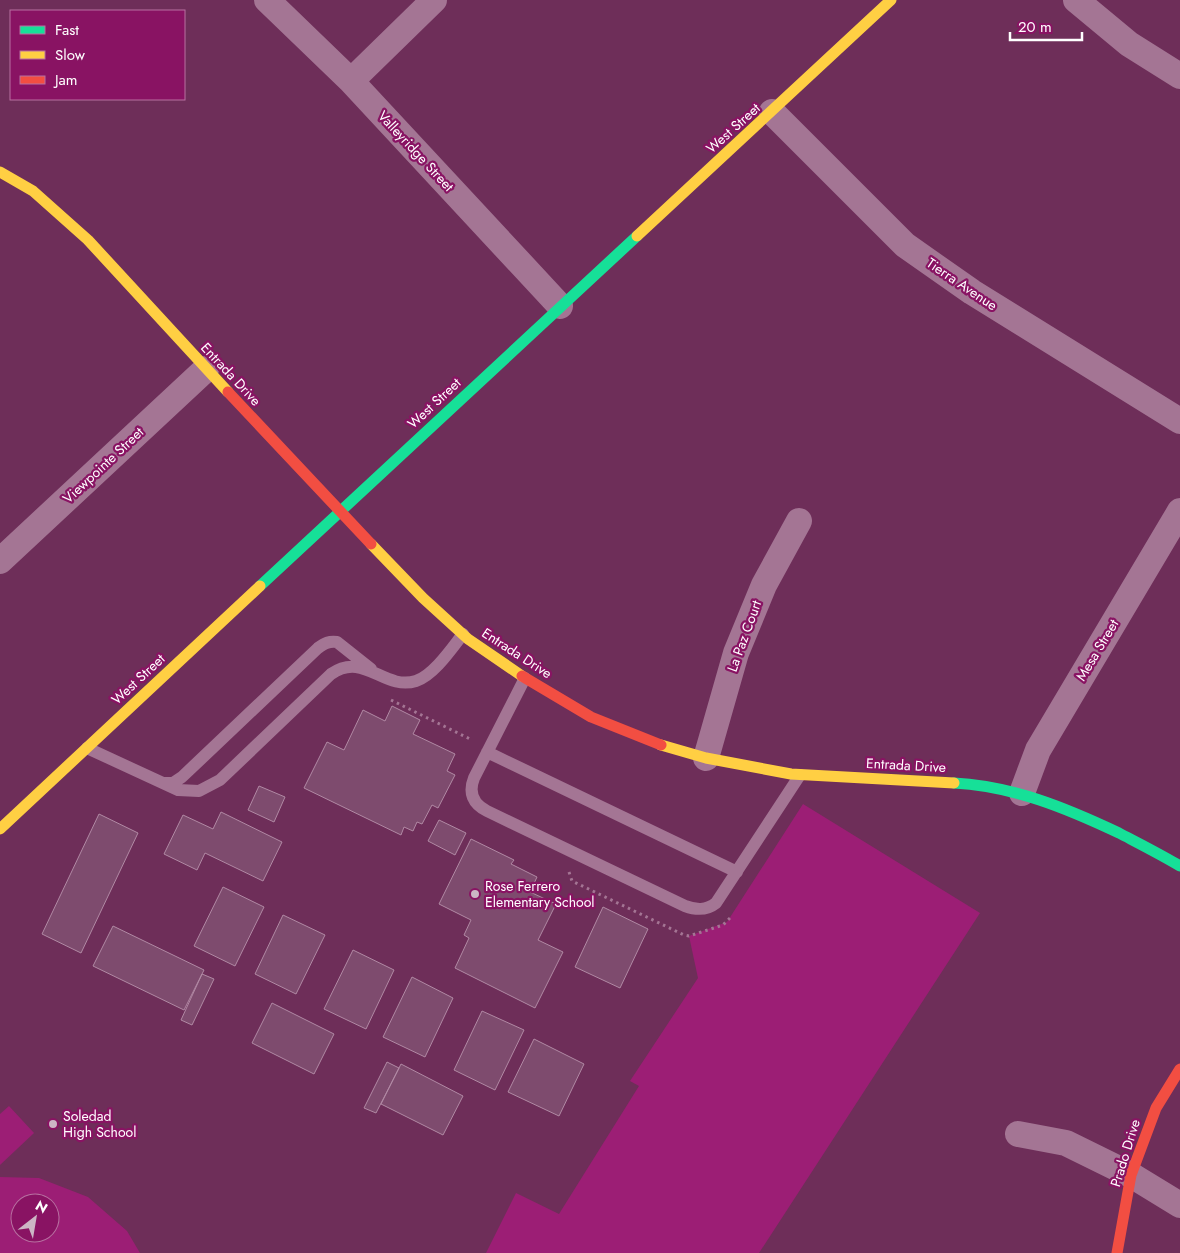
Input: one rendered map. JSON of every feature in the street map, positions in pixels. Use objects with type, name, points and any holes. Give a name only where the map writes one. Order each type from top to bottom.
[{"type":"street","name":"Valleyridge Street","points":[[267,0],[351,81],[560,306]]},
{"type":"street","points":[[351,81],[434,0]]},
{"type":"street","name":"West Street","points":[[0,829],[891,0]]},
{"type":"street","points":[[1076,0],[1129,44],[1180,76]]},
{"type":"street","name":"Tierra Avenue","points":[[772,112],[905,245],[972,292],[1180,421]]},
{"type":"street","name":"Entrada Drive","points":[[0,172],[33,191],[88,240],[206,369],[423,598],[463,634],[525,678],[591,716],[655,743],[706,758],[800,775],[962,783],[1022,793],[1083,816],[1161,854],[1180,866]]},
{"type":"street","name":"Viewpointe Street","points":[[0,561],[206,369]]},
{"type":"street","name":"Mesa Street","points":[[1022,793],[1038,750],[1180,510]]},
{"type":"street","name":"La Paz Court","points":[[706,758],[736,653],[764,585],[799,521]]},
{"type":"street","name":"Prado Drive","points":[[1117,1253],[1131,1175],[1156,1108],[1180,1069]]},
{"type":"street","points":[[1018,1134],[1066,1143],[1131,1175],[1180,1206]]},
{"type":"lane","points":[[87,748],[178,790],[188,792],[200,791],[220,780],[338,669],[354,666],[392,680],[416,681],[436,666],[463,634]]},
{"type":"lane","points":[[160,783],[168,784],[178,780],[325,643],[330,641],[337,642],[378,675]]},
{"type":"lane","points":[[525,678],[472,783],[473,799],[481,808],[692,908],[705,909],[716,903],[800,775]]},
{"type":"lane","points":[[487,752],[737,872]]},
{"type":"path","points":[[384,697],[474,741]]},
{"type":"shaded area","points":[[803,804],[980,913],[759,1253],[486,1253],[516,1193],[559,1214],[639,1086],[630,1081],[698,978],[689,936],[727,922]]},
{"type":"shaded area","points":[[9,1106],[34,1133],[0,1165],[0,1114]]},
{"type":"shaded area","points":[[0,1177],[39,1178],[88,1197],[127,1231],[140,1253],[0,1253]]},
{"type":"building","points":[[392,706],[420,720],[413,734],[455,754],[447,771],[455,775],[438,808],[432,805],[422,824],[417,822],[413,831],[404,827],[401,835],[304,788],[327,742],[344,750],[363,710],[385,721]]},
{"type":"building","points":[[259,786],[285,797],[274,822],[248,810]]},
{"type":"building","points":[[221,812],[282,842],[263,881],[205,853],[197,870],[164,854],[183,815],[213,829]]},
{"type":"building","points":[[99,814],[138,833],[81,953],[42,934]]},
{"type":"building","points":[[439,820],[466,833],[455,855],[428,841]]},
{"type":"building","points":[[471,839],[514,860],[511,864],[537,877],[530,892],[556,904],[538,940],[563,952],[535,1008],[455,968],[469,938],[464,935],[471,920],[439,904]]},
{"type":"building","points":[[223,887],[264,907],[235,966],[194,946]]},
{"type":"building","points":[[603,907],[648,929],[620,988],[575,967]]},
{"type":"building","points":[[283,915],[325,935],[296,994],[255,974]]},
{"type":"building","points":[[113,926],[204,970],[184,1010],[93,966]]},
{"type":"building","points":[[353,950],[394,970],[366,1029],[324,1009]]},
{"type":"building","points":[[202,974],[214,979],[192,1025],[181,1020]]},
{"type":"building","points":[[412,977],[453,998],[425,1057],[383,1037]]},
{"type":"building","points":[[272,1003],[334,1034],[314,1074],[252,1043]]},
{"type":"building","points":[[482,1011],[524,1030],[495,1090],[454,1070]]},
{"type":"building","points":[[534,1039],[584,1064],[559,1116],[508,1092]]},
{"type":"building","points":[[387,1062],[399,1068],[376,1113],[364,1108]]},
{"type":"building","points":[[401,1064],[463,1096],[443,1135],[381,1104]]},
{"type":"traffic: fast","points":[[260,586],[637,236]]},
{"type":"traffic: fast","points":[[954,783],[997,789],[1059,807],[1119,833],[1180,866]]},
{"type":"traffic: slow","points":[[637,236],[891,0]]},
{"type":"traffic: slow","points":[[0,172],[33,191],[88,240],[228,392]]},
{"type":"traffic: slow","points":[[371,544],[423,598],[468,639],[522,676]]},
{"type":"traffic: slow","points":[[0,829],[260,586]]},
{"type":"traffic: slow","points":[[661,745],[706,758],[791,774],[954,783]]},
{"type":"traffic: jam","points":[[228,392],[371,544]]},
{"type":"traffic: jam","points":[[522,676],[591,717],[661,745]]},
{"type":"traffic: jam","points":[[1117,1253],[1131,1175],[1156,1108],[1180,1069]]},
{"type":"place","name":"Rose Ferrero Elementary School","points":[[475,894]]},
{"type":"place","name":"Soledad High School","points":[[53,1124]]}]
